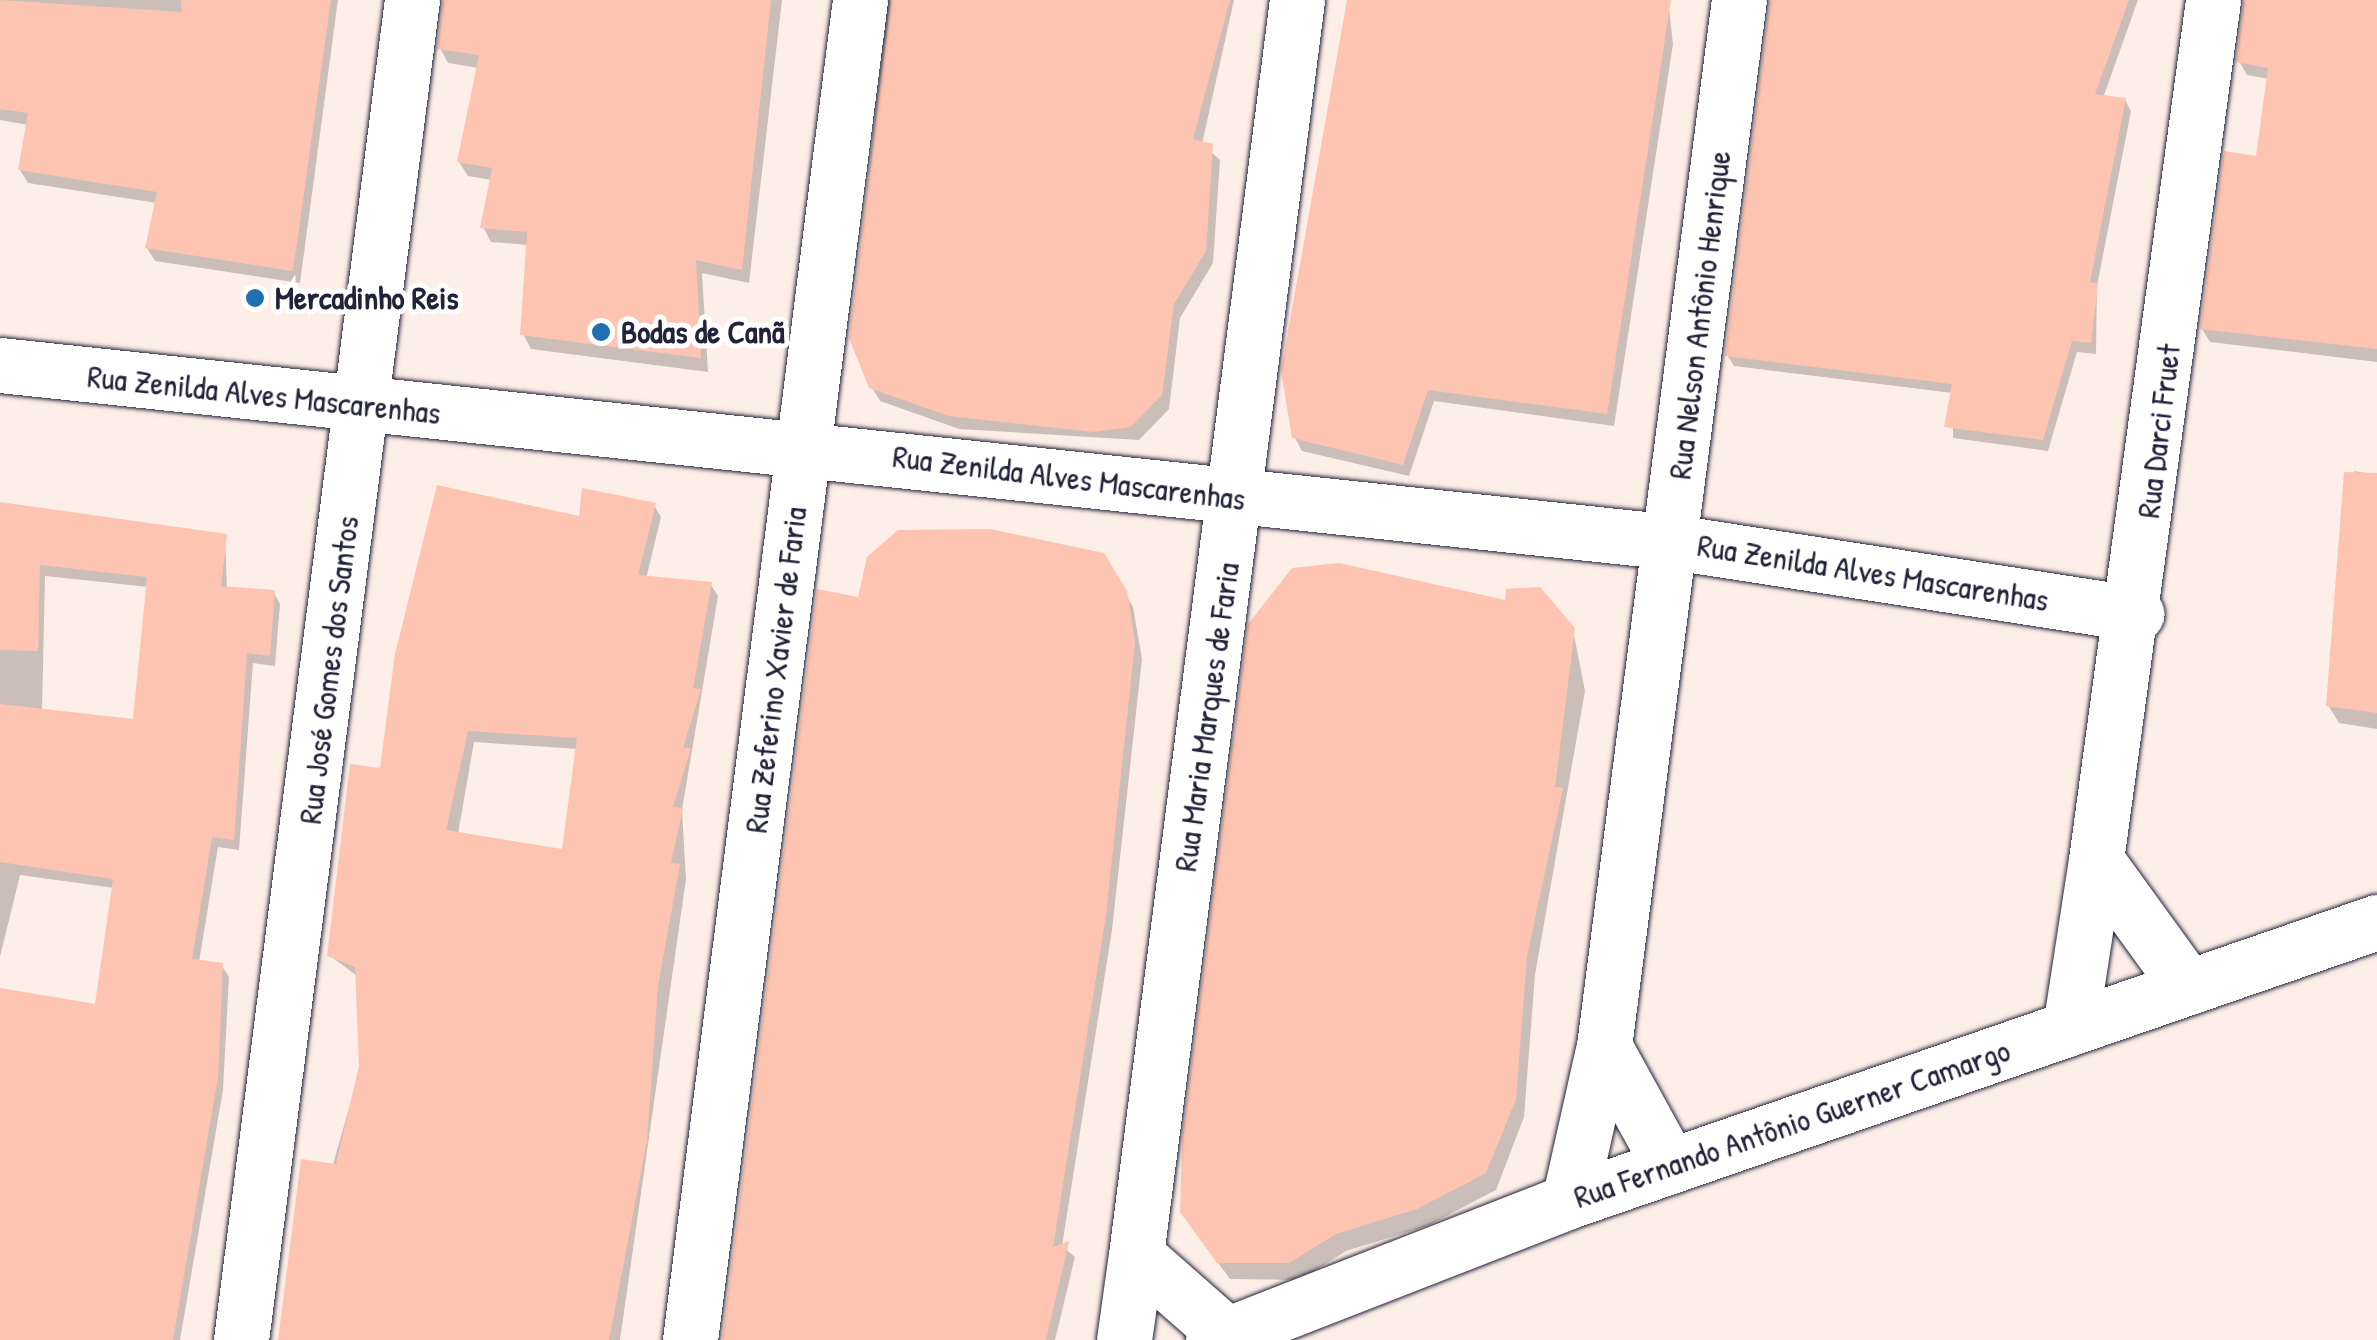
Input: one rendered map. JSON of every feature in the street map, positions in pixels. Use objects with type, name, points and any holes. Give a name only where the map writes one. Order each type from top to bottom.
[{"type":"street","name":"Rua José Gomes dos Santos","points":[[241,1340],[363,408],[412,0]]},
{"type":"street","name":"Rua Zeferino Xavier de Faria","points":[[690,1340],[860,0]]},
{"type":"street","name":"Rua Maria Marques de Faria","points":[[1124,1340],[1236,500],[1297,0]]},
{"type":"street","name":"Rua Nelson Antônio Henrique","points":[[1569,1201],[1604,1046],[1673,542],[1739,0]]},
{"type":"street","name":"Rua Darci Fruet","points":[[2070,1028],[2136,614],[2214,0]]},
{"type":"street","name":"Rua Zenilda Alves Mascarenhas","points":[[0,365],[363,408],[806,446],[1236,500],[1673,542],[2136,614]]},
{"type":"street","points":[[2096,860],[2188,987]]},
{"type":"street","name":"Rua Fernando Antônio Guerner Camargo","points":[[1220,1337],[1569,1201],[2377,922]]},
{"type":"street","points":[[1604,1046],[1670,1166]]},
{"type":"street","points":[[1136,1255],[1220,1337]]},
{"type":"building","points":[[0,0],[182,12],[181,0],[331,0],[293,271],[145,248],[157,192],[18,170],[28,113],[0,109]]},
{"type":"building","points":[[443,0],[771,0],[742,270],[696,260],[701,358],[520,335],[527,232],[480,228],[492,168],[457,162],[479,55],[437,49]]},
{"type":"building","points":[[891,0],[1230,0],[1193,139],[1213,144],[1206,251],[1174,304],[1162,395],[1131,427],[1093,432],[949,416],[869,388],[849,338]]},
{"type":"building","points":[[1347,0],[1671,0],[1607,414],[1428,390],[1403,465],[1292,438],[1281,371]]},
{"type":"building","points":[[1770,0],[2129,0],[2095,94],[2126,98],[2090,282],[2098,284],[2091,343],[2072,341],[2043,440],[1944,427],[1952,384],[1725,356]]},
{"type":"building","points":[[2244,0],[2377,0],[2377,349],[2200,329],[2224,151],[2256,156],[2268,68],[2236,62]]},
{"type":"building","points":[[2344,472],[2377,473],[2377,713],[2326,706]]},
{"type":"building","points":[[437,485],[579,516],[582,488],[656,503],[638,575],[712,582],[693,688],[701,689],[683,748],[691,748],[673,807],[683,808],[671,863],[680,864],[658,986],[647,1141],[609,1340],[278,1340],[301,1159],[336,1164],[359,1066],[355,967],[327,956],[350,764],[380,768],[395,654]],"holes":[[[468,731],[577,738],[562,849],[446,830]]]},
{"type":"building","points":[[0,502],[227,534],[221,586],[275,590],[270,656],[247,653],[234,840],[212,837],[192,959],[223,963],[218,1077],[173,1340],[0,1340],[0,988],[95,1004],[113,879],[0,862],[0,704],[133,719],[147,577],[40,565],[38,651],[0,650]]},
{"type":"building","points":[[990,529],[1104,553],[1127,591],[1135,642],[1106,915],[1053,1247],[1069,1241],[1046,1340],[722,1340],[817,589],[858,597],[867,557],[898,530]]},
{"type":"building","points":[[1339,563],[1505,600],[1506,589],[1540,587],[1575,628],[1555,787],[1563,788],[1527,956],[1516,1099],[1486,1173],[1417,1209],[1336,1234],[1289,1263],[1217,1263],[1180,1212],[1182,1139],[1248,624],[1292,568]]},
{"type":"place","name":"Mercadinho Reis","points":[[255,298]]},
{"type":"place","name":"Bodas de Canã","points":[[601,332]]}]
